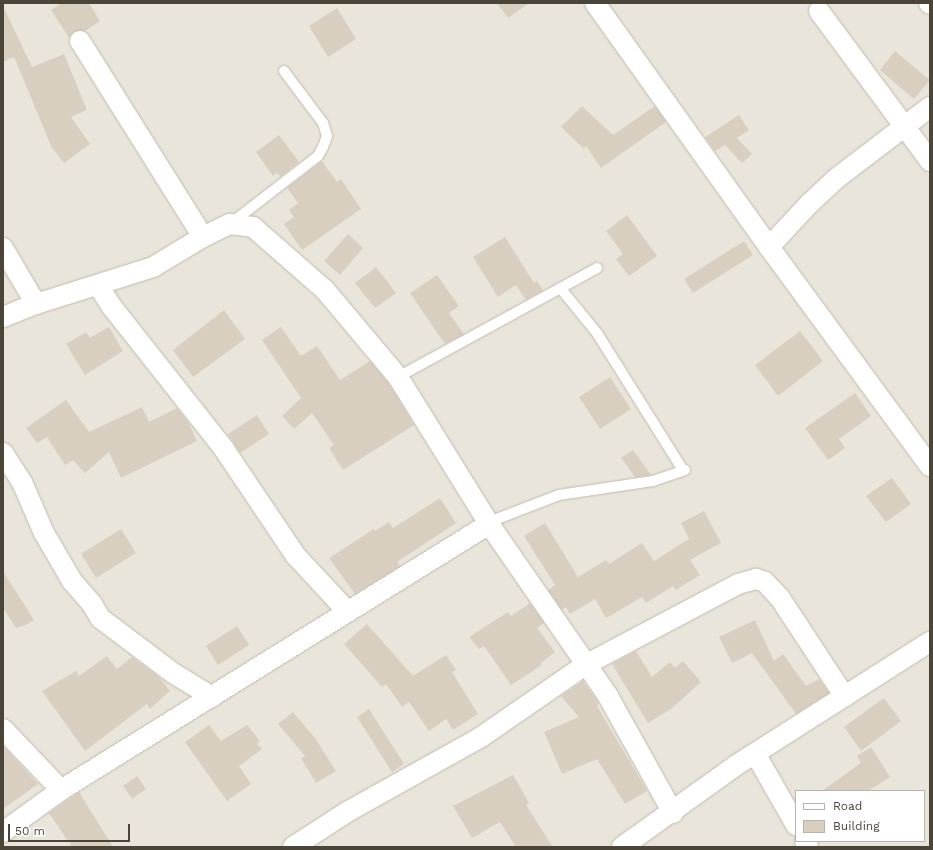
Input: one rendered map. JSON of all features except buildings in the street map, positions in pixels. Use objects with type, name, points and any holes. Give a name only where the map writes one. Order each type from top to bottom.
[{"type":"street","points":[[595,3],[769,247],[930,466]]},
{"type":"street","points":[[819,12],[930,161]]},
{"type":"street","points":[[80,41],[203,236]]},
{"type":"street","points":[[769,247],[808,204],[837,178],[906,127],[930,107]]},
{"type":"street","points":[[3,317],[36,304],[153,267],[203,236],[230,224],[253,227],[325,290],[398,377],[489,523],[608,696],[673,813]]},
{"type":"street","points":[[3,248],[36,304]]},
{"type":"street","points":[[98,285],[112,307],[224,449],[296,556],[348,612]]},
{"type":"street","points":[[3,453],[22,482],[44,533],[72,581],[100,618],[173,673],[212,697]]},
{"type":"street","points":[[3,832],[61,790],[489,523]]},
{"type":"street","points":[[293,847],[347,812],[481,737],[587,664],[738,584],[756,579],[765,582],[780,598],[845,697]]},
{"type":"street","points":[[622,847],[673,813],[735,766],[756,755],[930,642]]},
{"type":"street","points":[[3,729],[61,790]]},
{"type":"street","points":[[756,755],[795,823]]},
{"type":"lane","points":[[230,224],[318,156],[323,147],[326,136],[323,123],[284,71]]},
{"type":"lane","points":[[398,377],[597,268]]},
{"type":"lane","points":[[489,523],[560,495],[653,481],[684,470],[597,333],[561,289]]},
{"type":"shaded area","points":[[3,3],[930,3],[930,847],[3,847]]}]
